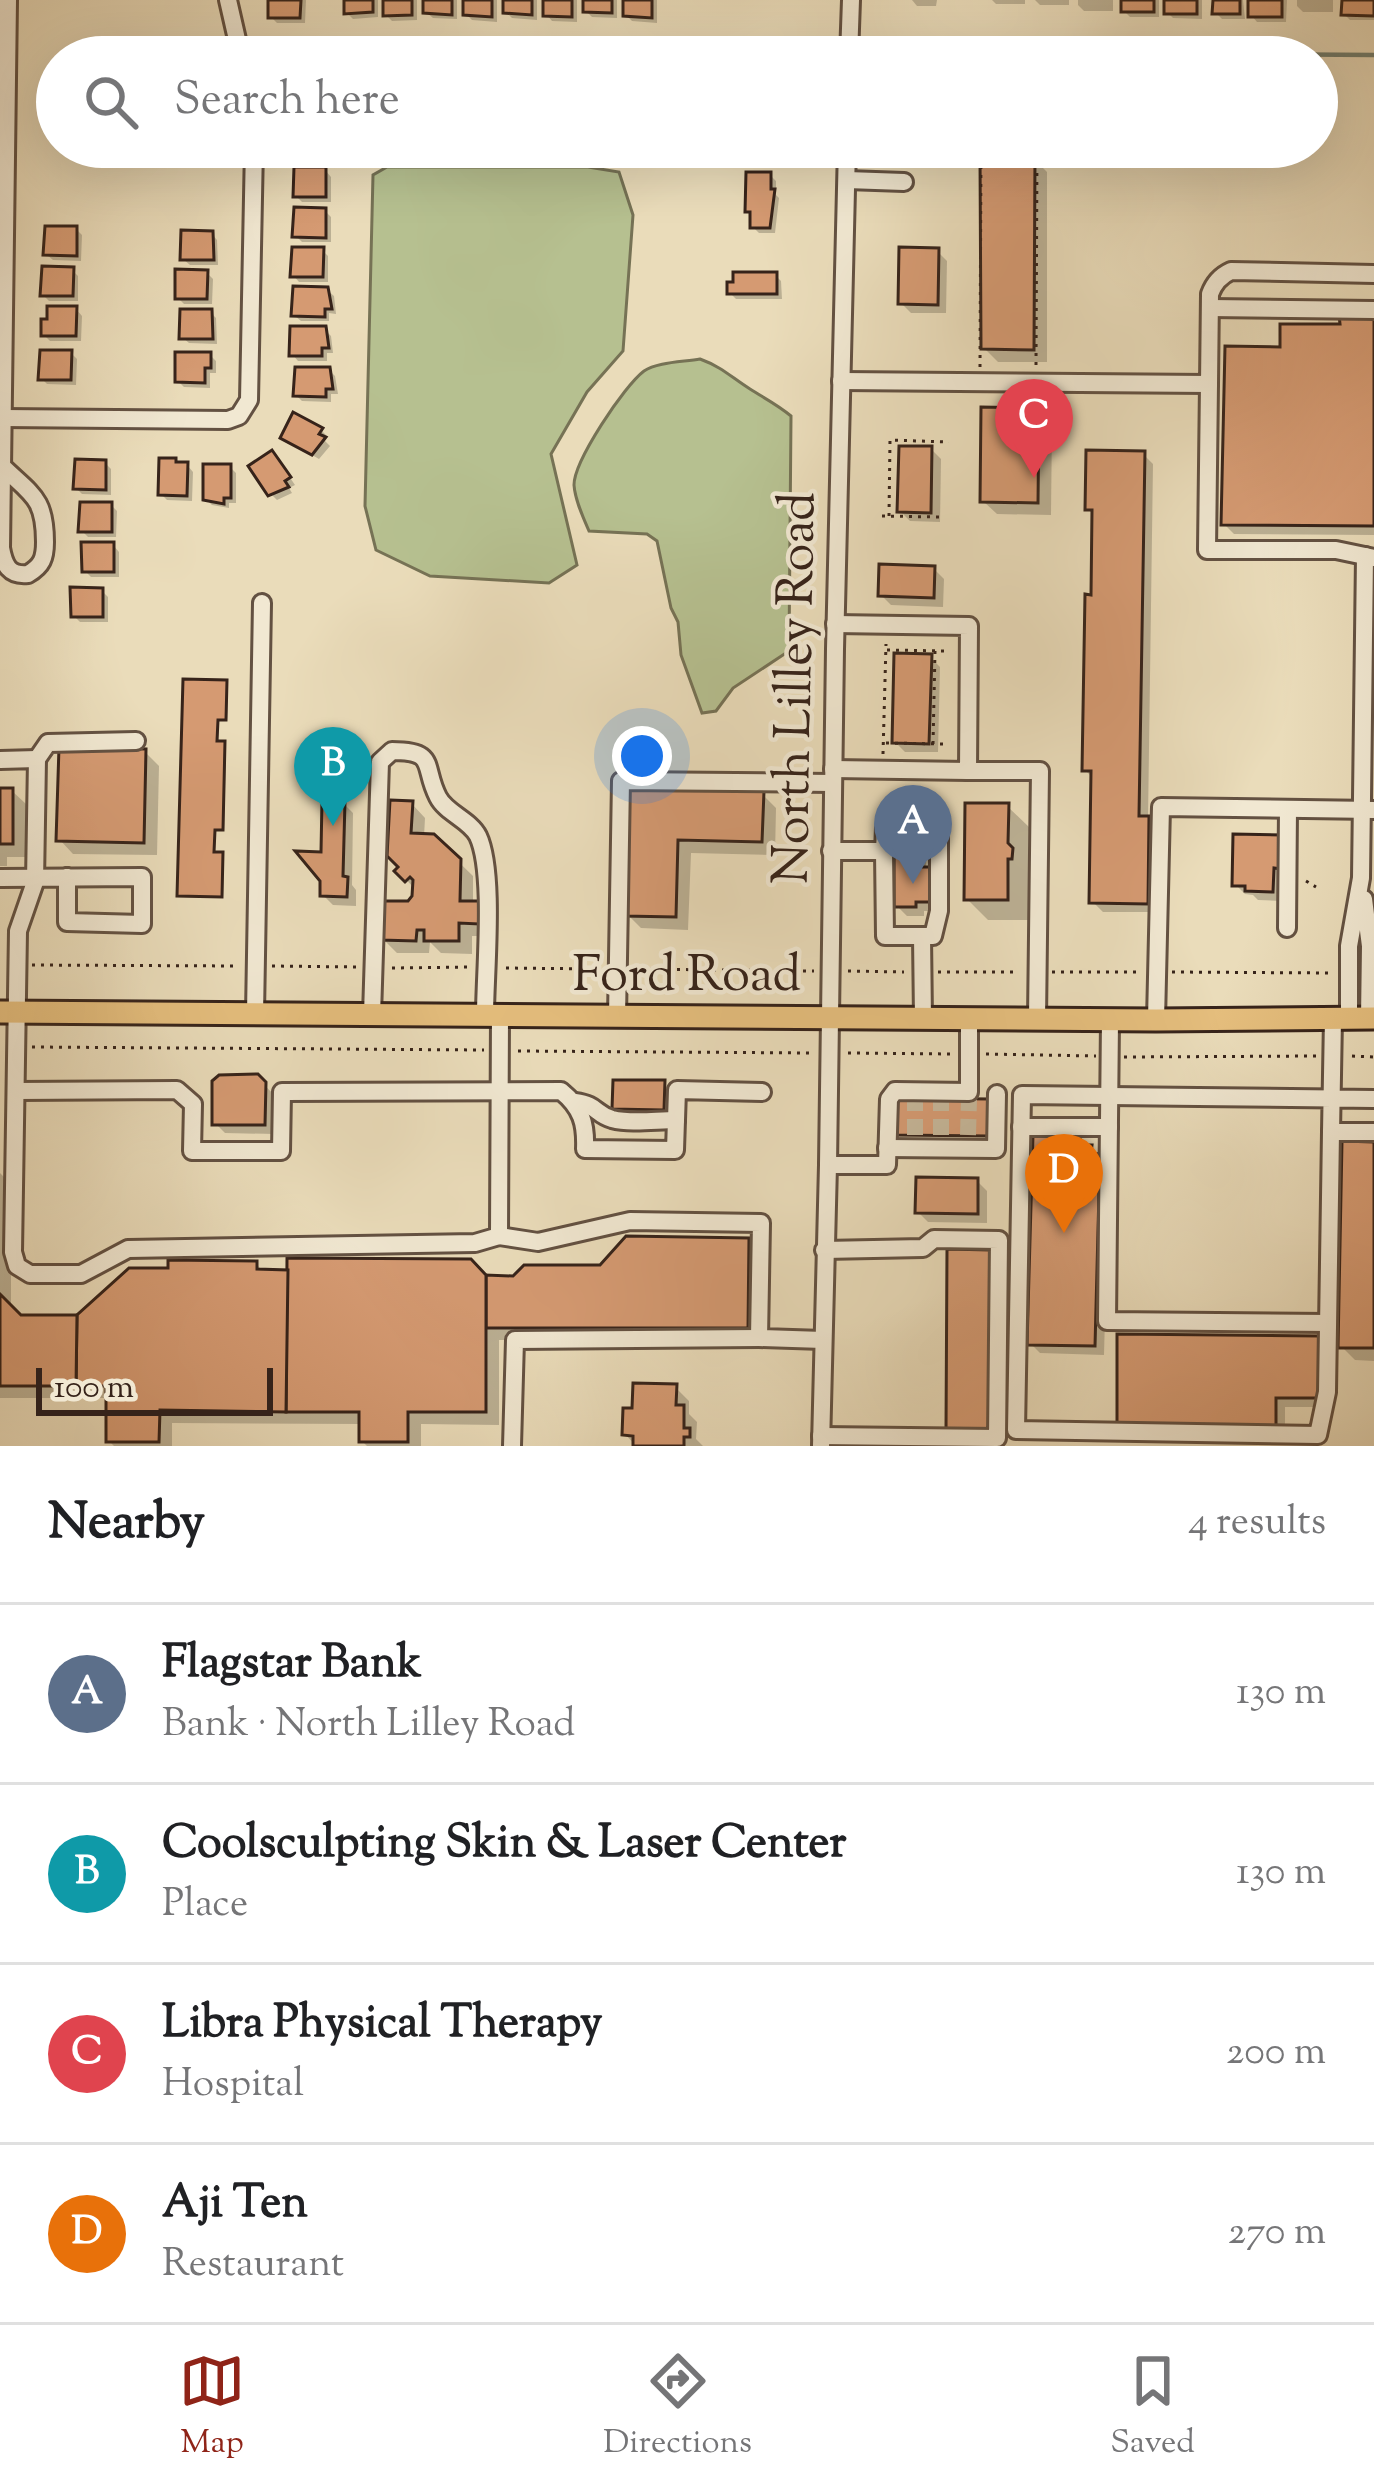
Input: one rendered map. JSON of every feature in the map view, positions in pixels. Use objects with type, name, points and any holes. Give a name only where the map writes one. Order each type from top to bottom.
[{"type":"main road","name":"Ford Road","points":[[8,1012],[1356,1018]]},
{"type":"street","points":[[3,467],[43,512],[45,555],[28,574],[13,573],[3,560],[3,467],[8,0]]},
{"type":"street","points":[[228,0],[236,36]]},
{"type":"street","points":[[849,36],[850,0]]},
{"type":"street","points":[[4,418],[228,420],[239,416],[249,400],[254,168]]},
{"type":"street","name":"North Lilley Road","points":[[821,1441],[847,168]]},
{"type":"street","points":[[847,180],[904,182]]},
{"type":"street","points":[[821,1441],[997,1438],[1016,1430],[1318,1436],[1327,1392],[1331,1098],[1356,1018],[1370,946],[1361,878],[1368,810],[1370,557],[1336,550],[1207,550],[1210,308],[1213,286],[1231,272],[1374,274]]},
{"type":"street","points":[[1210,308],[1374,310]]},
{"type":"street","points":[[841,381],[1209,384]]},
{"type":"street","points":[[255,1014],[262,603]]},
{"type":"street","points":[[835,624],[969,626],[968,771]]},
{"type":"street","points":[[136,741],[48,743],[37,759],[35,878],[18,932],[8,1012],[16,1047],[16,1090],[8,1141],[17,1266],[30,1274],[80,1274],[128,1249],[475,1243],[499,1236],[538,1242],[630,1221],[761,1223],[758,1338]]},
{"type":"street","points":[[372,1015],[380,762],[392,751],[414,751],[428,761],[438,799],[476,832],[487,868],[492,1016],[500,1051],[499,1236]]},
{"type":"street","points":[[0,760],[37,759]]},
{"type":"street","points":[[617,1017],[621,782],[766,783],[832,776],[1040,771],[1037,1019]]},
{"type":"street","points":[[1156,1020],[1161,807],[1368,810]]},
{"type":"street","points":[[1287,928],[1288,809]]},
{"type":"street","points":[[885,828],[939,829],[938,911],[933,936],[922,936],[885,937],[885,828]]},
{"type":"street","points":[[831,851],[884,851]]},
{"type":"street","points":[[0,878],[67,877],[142,877],[142,924],[67,922],[67,877]]},
{"type":"street","points":[[922,936],[923,1018]]},
{"type":"street","points":[[968,1095],[969,1019]]},
{"type":"street","points":[[1110,1020],[1107,1321],[1328,1323]]},
{"type":"street","points":[[16,1090],[177,1090],[193,1104],[192,1151],[281,1151],[282,1092],[561,1091],[574,1102],[586,1125],[585,1149],[675,1150],[677,1090],[762,1092]]},
{"type":"street","points":[[828,1165],[887,1165],[889,1099],[895,1090],[915,1095],[1374,1099]]},
{"type":"street","points":[[887,1148],[915,1142],[968,1142],[996,1149],[997,1094]]},
{"type":"street","points":[[1016,1430],[1022,1095]]},
{"type":"street","points":[[574,1102],[592,1105],[616,1120],[676,1120]]},
{"type":"street","points":[[1021,1126],[1108,1127]]},
{"type":"street","points":[[1331,1132],[1374,1132]]},
{"type":"street","points":[[824,1250],[923,1248],[934,1239],[999,1240],[997,1438]]},
{"type":"street","points":[[512,1446],[515,1340],[823,1340]]},
{"type":"path","points":[[979,367],[981,168]]},
{"type":"path","points":[[1036,367],[1037,168]]},
{"type":"path","points":[[890,516],[890,440],[949,442]]},
{"type":"path","points":[[882,516],[939,517]]},
{"type":"path","points":[[883,761],[886,636]]},
{"type":"path","points":[[886,650],[947,651]]},
{"type":"path","points":[[933,744],[935,651]]},
{"type":"path","points":[[883,743],[944,744]]},
{"type":"path","points":[[1310,884],[1316,887]]},
{"type":"path","points":[[24,965],[240,966]]},
{"type":"path","points":[[264,966],[358,967]]},
{"type":"path","points":[[380,968],[470,967]]},
{"type":"path","points":[[492,968],[602,969]]},
{"type":"path","points":[[634,969],[810,970]]},
{"type":"path","points":[[860,971],[1339,973]]},
{"type":"path","points":[[16,1047],[797,1053]]},
{"type":"green space","points":[[385,168],[619,172],[633,215],[623,351],[587,392],[551,454],[577,565],[549,583],[430,576],[376,550],[365,506],[373,175]]},
{"type":"green space","points":[[700,359],[791,416],[789,651],[733,688],[716,711],[702,713],[681,655],[678,622],[657,541],[647,534],[589,531],[574,485],[591,442],[635,379],[656,366]]},
{"type":"building","points":[[268,0],[301,0],[300,18],[268,18]]},
{"type":"building","points":[[344,0],[373,0],[373,12],[344,14]]},
{"type":"building","points":[[383,0],[412,0],[412,15],[383,16]]},
{"type":"building","points":[[423,0],[452,0],[452,15],[423,13]]},
{"type":"building","points":[[463,0],[492,0],[492,17],[463,15]]},
{"type":"building","points":[[503,0],[532,0],[532,15],[503,13]]},
{"type":"building","points":[[543,0],[572,0],[572,17],[543,16]]},
{"type":"building","points":[[583,0],[612,0],[612,13],[583,12]]},
{"type":"building","points":[[623,0],[652,0],[652,18],[623,16]]},
{"type":"building","points":[[1121,0],[1154,0],[1154,12],[1121,12]]},
{"type":"building","points":[[1164,0],[1197,0],[1197,14],[1164,14]]},
{"type":"building","points":[[1213,0],[1240,0],[1240,14],[1212,14]]},
{"type":"building","points":[[1248,0],[1282,0],[1282,17],[1248,17]]},
{"type":"building","points":[[1342,0],[1374,0],[1374,16],[1341,15]]},
{"type":"building","points":[[294,168],[326,168],[326,197],[293,197]]},
{"type":"building","points":[[980,168],[1035,168],[1034,350],[981,349]]},
{"type":"building","points":[[746,172],[771,172],[771,189],[775,189],[770,228],[750,228],[750,212],[745,212]]},
{"type":"building","points":[[294,207],[326,208],[326,238],[292,237]]},
{"type":"building","points":[[45,226],[77,226],[77,256],[43,255]]},
{"type":"building","points":[[181,230],[213,231],[214,260],[180,260]]},
{"type":"building","points":[[292,247],[324,247],[323,277],[290,277]]},
{"type":"building","points":[[899,247],[939,248],[938,305],[898,304]]},
{"type":"building","points":[[42,266],[74,267],[73,296],[40,296]]},
{"type":"building","points":[[175,269],[208,270],[207,299],[175,299]]},
{"type":"building","points":[[733,272],[777,272],[777,294],[727,294]]},
{"type":"building","points":[[293,286],[328,287],[332,309],[325,309],[325,317],[291,316]]},
{"type":"building","points":[[47,306],[77,306],[76,336],[41,336]]},
{"type":"building","points":[[180,309],[212,309],[213,339],[179,339]]},
{"type":"building","points":[[1339,315],[1374,316],[1374,526],[1221,525],[1225,346],[1280,347],[1280,324],[1340,324]]},
{"type":"building","points":[[290,326],[326,326],[329,348],[322,348],[322,356],[289,356]]},
{"type":"building","points":[[40,350],[72,350],[71,380],[38,380]]},
{"type":"building","points":[[175,352],[211,352],[205,383],[175,382]]},
{"type":"building","points":[[295,367],[330,367],[333,389],[326,389],[326,397],[293,396]]},
{"type":"building","points":[[981,407],[1039,408],[1038,503],[980,502]]},
{"type":"building","points":[[293,412],[323,428],[319,434],[326,437],[312,455],[280,438]]},
{"type":"building","points":[[899,446],[932,446],[931,513],[897,512]]},
{"type":"building","points":[[272,450],[291,477],[285,481],[289,487],[268,496],[248,466]]},
{"type":"building","points":[[1086,450],[1145,451],[1139,816],[1149,816],[1148,904],[1089,903],[1091,771],[1082,771],[1085,594],[1091,595],[1092,510],[1085,510]]},
{"type":"building","points":[[159,458],[188,462],[187,496],[158,495]]},
{"type":"building","points":[[75,459],[106,460],[106,490],[73,489]]},
{"type":"building","points":[[203,464],[231,464],[231,498],[224,498],[224,504],[203,500]]},
{"type":"building","points":[[80,502],[112,502],[112,532],[78,532]]},
{"type":"building","points":[[81,542],[114,542],[114,572],[82,572]]},
{"type":"building","points":[[879,564],[935,566],[934,598],[878,596]]},
{"type":"building","points":[[70,587],[103,588],[103,617],[71,617]]},
{"type":"building","points":[[894,653],[932,654],[929,744],[892,743]]},
{"type":"building","points":[[183,679],[227,680],[226,720],[218,720],[217,741],[225,741],[223,830],[215,830],[214,852],[223,852],[222,897],[177,896]]},
{"type":"building","points":[[59,747],[146,749],[144,843],[56,841]]},
{"type":"building","points":[[0,788],[13,788],[13,844],[0,844]]},
{"type":"building","points":[[627,788],[764,791],[762,842],[678,840],[676,917],[624,916]]},
{"type":"building","points":[[322,800],[345,801],[347,897],[320,896],[320,881],[295,851],[321,852]]},
{"type":"building","points":[[390,800],[413,801],[411,833],[434,834],[461,859],[460,901],[479,901],[479,924],[459,923],[459,941],[424,941],[424,930],[417,930],[416,941],[380,940],[381,901],[408,901],[412,896],[413,880],[410,877],[405,882],[387,856]]},
{"type":"building","points":[[965,803],[1009,803],[1008,843],[1013,848],[1012,859],[1008,859],[1008,900],[964,900]]},
{"type":"building","points":[[1233,834],[1282,835],[1281,869],[1274,868],[1273,892],[1232,886]]},
{"type":"building","points":[[894,841],[918,841],[918,867],[933,867],[933,902],[894,907]]},
{"type":"building","points":[[258,1074],[266,1082],[265,1125],[212,1125],[212,1081],[219,1075]]},
{"type":"building","points":[[613,1080],[665,1080],[664,1110],[612,1109]]},
{"type":"building","points":[[895,1098],[989,1099],[988,1136],[895,1135]]},
{"type":"building","points":[[1033,1135],[1080,1136],[1080,1145],[1092,1145],[1091,1153],[1100,1154],[1095,1346],[1027,1345]]},
{"type":"building","points":[[1342,1141],[1374,1142],[1374,1348],[1338,1348]]},
{"type":"building","points":[[916,1177],[978,1178],[978,1214],[915,1213]]},
{"type":"building","points":[[626,1236],[749,1238],[748,1328],[486,1328],[486,1275],[513,1276],[524,1265],[600,1265]]},
{"type":"building","points":[[947,1249],[991,1250],[990,1431],[946,1431]]},
{"type":"building","points":[[287,1258],[471,1259],[486,1275],[486,1412],[408,1412],[408,1442],[359,1442],[359,1412],[286,1412]]},
{"type":"building","points":[[168,1260],[257,1261],[257,1269],[288,1270],[286,1412],[160,1410],[159,1442],[106,1442],[106,1386],[76,1386],[77,1315],[129,1268],[168,1268]]},
{"type":"building","points":[[0,1294],[21,1315],[77,1315],[76,1386],[0,1386]]},
{"type":"building","points":[[1117,1334],[1320,1336],[1320,1398],[1276,1398],[1276,1429],[1117,1428]]},
{"type":"building","points":[[633,1383],[677,1384],[676,1405],[684,1405],[684,1428],[690,1428],[684,1446],[633,1446],[633,1436],[622,1435],[623,1408],[632,1408]]},
{"type":"waterway","points":[[1338,55],[1374,55]]},
{"type":"tunnel","points":[[915,1098],[915,1135]]},
{"type":"tunnel","points":[[941,1099],[941,1135]]},
{"type":"tunnel","points":[[968,1135],[969,1099]]},
{"type":"place","name":"Libra Physical Therapy","points":[[1034,478]]},
{"type":"place","name":"Coolsculpting Skin & Laser Center","points":[[333,826]]},
{"type":"place","name":"Flagstar Bank","points":[[913,884]]},
{"type":"place","name":"Aji Ten","points":[[1064,1233]]}]
